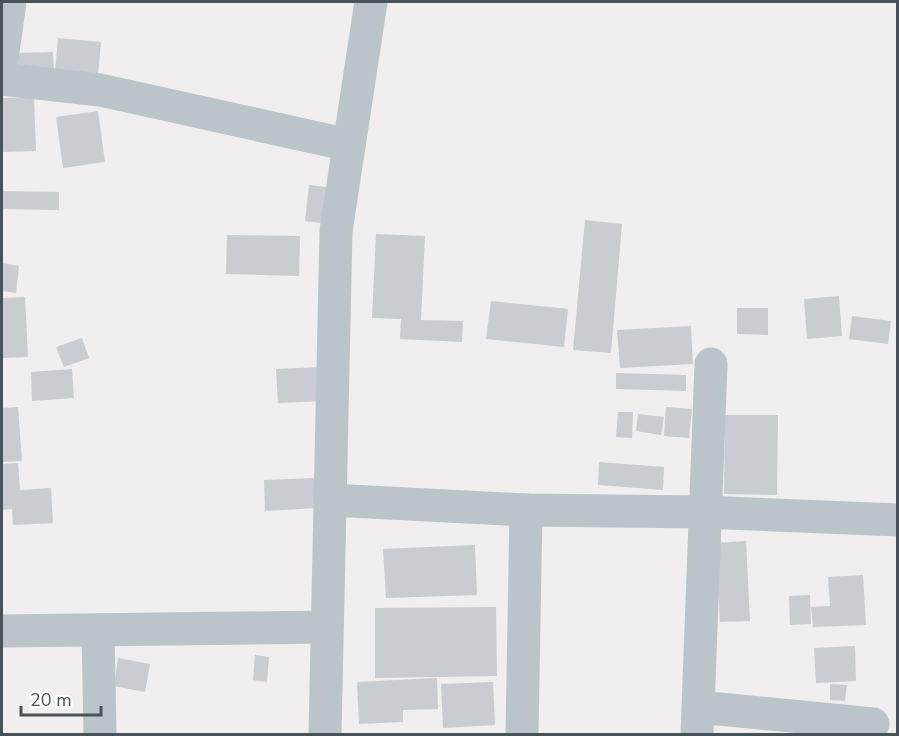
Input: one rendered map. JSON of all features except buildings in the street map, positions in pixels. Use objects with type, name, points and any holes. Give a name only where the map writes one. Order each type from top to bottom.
[{"type":"street","points":[[2,59],[10,2]]},
{"type":"street","points":[[325,735],[336,231],[371,2]]},
{"type":"street","points":[[2,79],[100,90],[349,145]]},
{"type":"street","points":[[711,364],[698,721],[881,728]]},
{"type":"street","points":[[330,500],[526,510],[705,512],[897,520]]},
{"type":"street","points":[[522,735],[526,510]]},
{"type":"street","points":[[2,631],[327,627]]},
{"type":"street","points":[[98,630],[100,735]]}]
